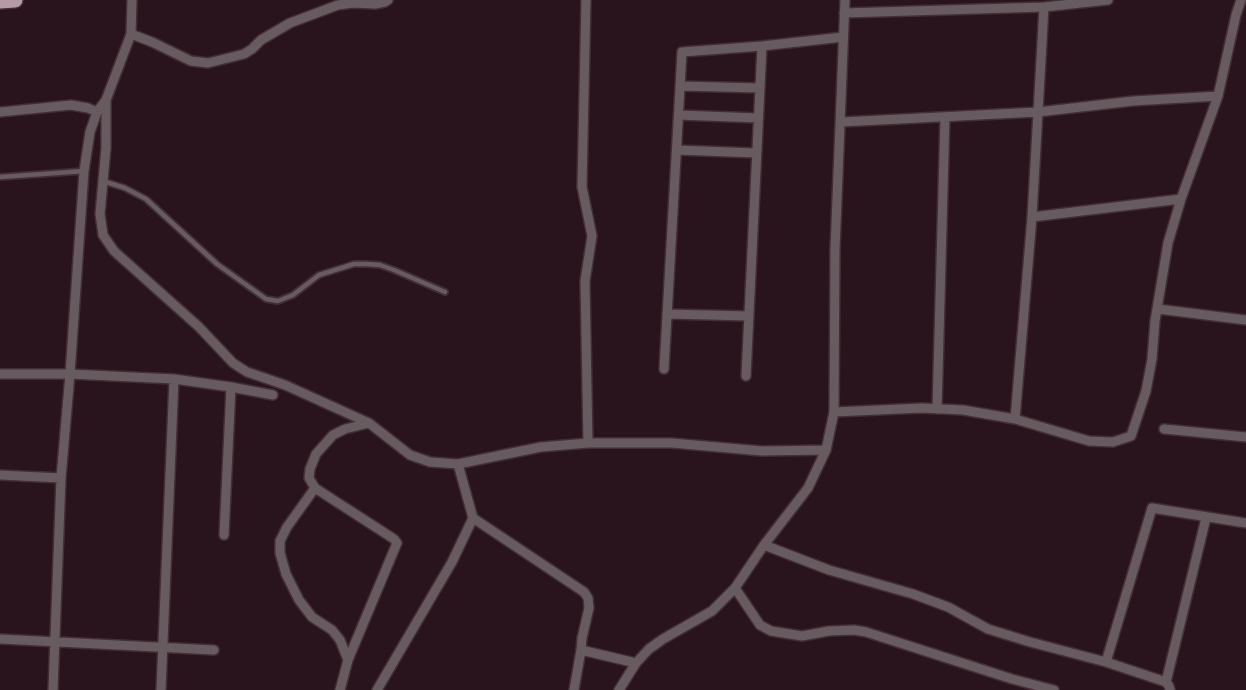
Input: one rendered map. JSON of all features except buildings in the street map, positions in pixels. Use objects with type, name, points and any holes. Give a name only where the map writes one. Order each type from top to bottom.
[{"type":"main road","points":[[0,1],[15,0]]},
{"type":"street","points":[[52,690],[61,478],[84,171],[90,132],[97,112],[106,100],[131,34],[132,0]]},
{"type":"street","points":[[131,34],[191,61],[208,63],[244,54],[261,40],[290,23],[338,5],[375,4],[388,0]]},
{"type":"street","points":[[586,0],[582,186],[592,236],[585,281],[588,443]]},
{"type":"street","points":[[619,690],[636,663],[649,649],[712,611],[735,588],[764,545],[808,488],[826,450],[834,412],[836,249],[845,0]]},
{"type":"street","points":[[844,14],[1044,7],[1108,0]]},
{"type":"street","points":[[834,412],[963,410],[1015,419],[1089,441],[1113,442],[1131,436],[1146,391],[1168,243],[1218,96],[1241,0]]},
{"type":"street","points":[[1015,419],[1032,217],[1044,7]]},
{"type":"street","points":[[664,369],[682,51],[762,46],[843,37]]},
{"type":"street","points":[[746,376],[762,46]]},
{"type":"street","points":[[680,86],[760,88]]},
{"type":"street","points":[[841,122],[1038,112],[1133,101],[1218,96]]},
{"type":"street","points":[[106,100],[106,148],[100,214],[103,234],[114,251],[199,327],[233,363],[247,372],[285,385],[369,423],[410,455],[430,462],[458,464],[541,447],[588,443],[672,443],[762,451],[826,450]]},
{"type":"street","points":[[0,112],[71,105],[97,112]]},
{"type":"street","points":[[679,115],[758,118]]},
{"type":"street","points":[[936,409],[945,117]]},
{"type":"street","points":[[677,150],[756,153]]},
{"type":"street","points":[[1032,217],[1182,199]]},
{"type":"street","points":[[1158,309],[1246,321]]},
{"type":"street","points":[[667,314],[748,316]]},
{"type":"street","points":[[0,374],[70,374],[174,379],[273,395]]},
{"type":"street","points":[[161,690],[174,379]]},
{"type":"street","points":[[224,535],[231,387]]},
{"type":"street","points":[[340,690],[348,660],[397,543],[315,488],[309,478],[316,454],[333,435],[345,429],[369,423]]},
{"type":"street","points":[[1164,429],[1246,437]]},
{"type":"street","points":[[458,464],[473,518],[584,592],[588,598],[589,608],[574,690]]},
{"type":"street","points":[[0,475],[61,478]]},
{"type":"street","points":[[315,488],[279,541],[280,553],[286,574],[298,600],[312,617],[332,630],[340,640],[348,660]]},
{"type":"street","points":[[1106,662],[1152,508],[1246,524]]},
{"type":"street","points":[[377,690],[452,562],[473,518]]},
{"type":"street","points":[[764,545],[829,570],[940,603],[988,629],[1106,662],[1168,686],[1206,518]]},
{"type":"street","points":[[735,588],[760,625],[771,631],[802,636],[829,631],[866,632],[1012,679],[1054,690]]},
{"type":"street","points":[[0,639],[214,650]]},
{"type":"street","points":[[582,650],[636,663]]},
{"type":"lane","points":[[0,177],[84,171]]},
{"type":"lane","points":[[103,181],[125,188],[146,199],[217,264],[266,299],[278,301],[293,295],[319,274],[354,264],[380,265],[445,292]]}]
